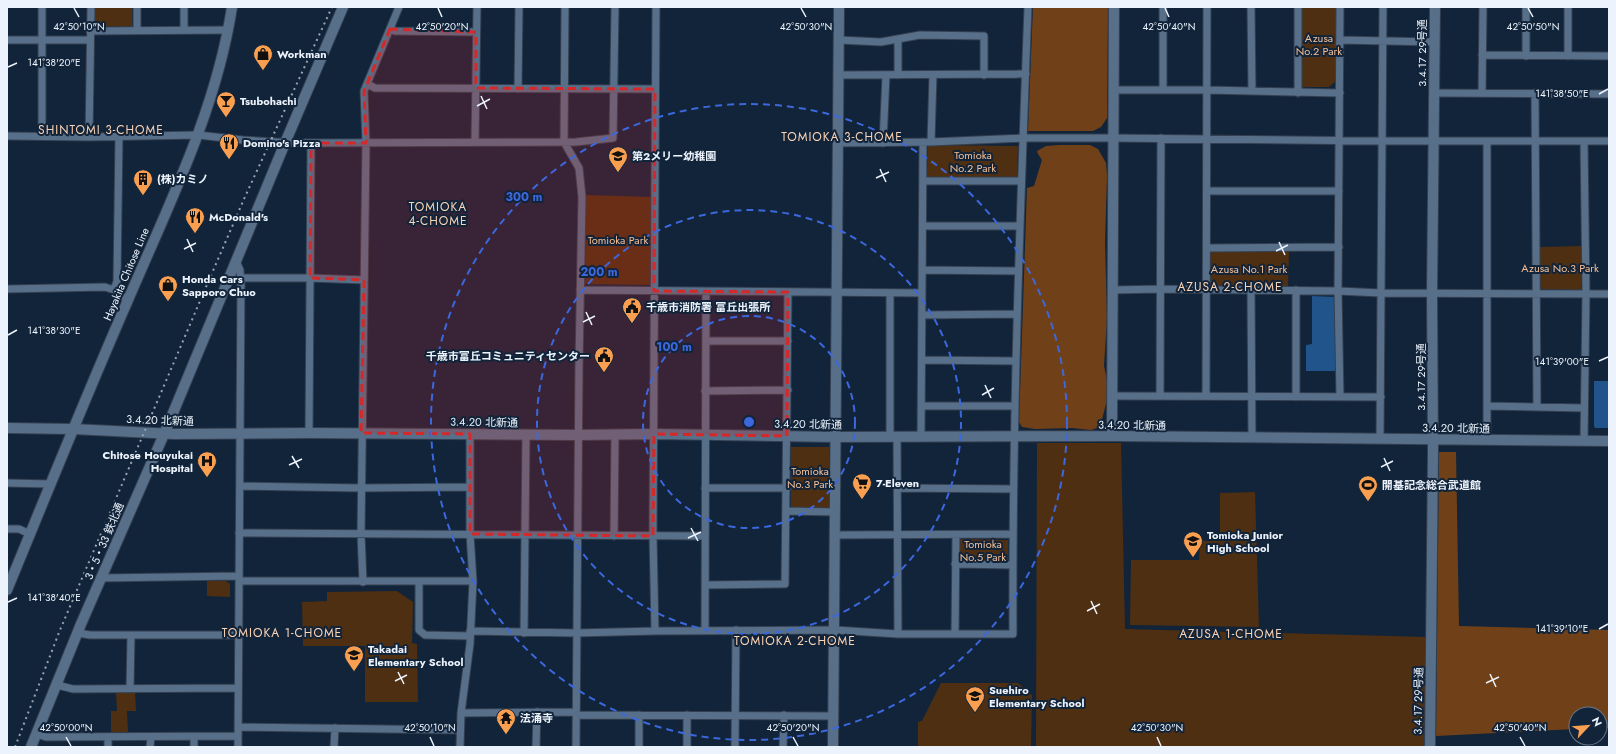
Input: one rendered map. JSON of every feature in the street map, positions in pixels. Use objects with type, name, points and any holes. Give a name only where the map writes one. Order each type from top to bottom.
[{"type":"street","points":[[42,7],[42,136]]},
{"type":"street","points":[[89,137],[91,7]]},
{"type":"street","points":[[137,7],[137,30]]},
{"type":"street","points":[[184,7],[184,30]]},
{"type":"street","name":"Hayakita Chitose Line","points":[[7,590],[10,576],[30,534],[127,300],[189,161],[216,80],[232,7]]},
{"type":"street","name":"3・5・33 鉄北通","points":[[31,747],[343,7]]},
{"type":"street","points":[[363,582],[361,534],[361,433],[366,143],[364,91],[399,7]]},
{"type":"street","points":[[475,142],[476,7]]},
{"type":"street","points":[[518,89],[519,7]]},
{"type":"street","points":[[565,7],[564,142],[579,168],[582,197],[578,435],[576,747]]},
{"type":"street","points":[[7,136],[89,137],[198,135],[285,143],[564,142],[613,138],[615,7]]},
{"type":"street","points":[[655,631],[653,536],[656,7]]},
{"type":"street","points":[[834,747],[839,7]]},
{"type":"street","points":[[419,582],[419,630],[426,635],[524,632],[576,633],[705,630],[835,630],[898,634],[1012,634],[1013,489],[1018,271],[1028,7]]},
{"type":"street","points":[[1112,436],[1112,138],[1114,7]]},
{"type":"street","points":[[1163,7],[1163,90]]},
{"type":"street","points":[[1206,396],[1208,90],[1207,7]]},
{"type":"street","points":[[1251,7],[1252,91]]},
{"type":"street","points":[[1298,7],[1298,93]]},
{"type":"street","points":[[1340,7],[1338,291],[1340,397]]},
{"type":"street","points":[[1380,439],[1383,7]]},
{"type":"street","name":"3.4.17 29号通","points":[[1430,747],[1435,7]]},
{"type":"street","points":[[1482,93],[1483,7]]},
{"type":"street","points":[[1526,7],[1526,56]]},
{"type":"street","points":[[1568,7],[1568,56]]},
{"type":"street","points":[[390,29],[396,32],[476,32]]},
{"type":"street","points":[[90,31],[228,30]]},
{"type":"street","points":[[839,40],[881,42],[920,35],[984,36],[984,74]]},
{"type":"street","points":[[7,40],[90,40]]},
{"type":"street","points":[[898,40],[898,75]]},
{"type":"street","points":[[1340,40],[1435,42]]},
{"type":"street","points":[[1482,55],[1609,56]]},
{"type":"street","points":[[838,75],[1026,74]]},
{"type":"street","points":[[883,142],[886,75]]},
{"type":"street","points":[[931,142],[933,75]]},
{"type":"street","points":[[367,84],[375,88],[564,90],[656,89]]},
{"type":"street","points":[[1113,90],[1208,90],[1340,93]]},
{"type":"street","points":[[1434,93],[1609,94]]},
{"type":"street","points":[[1535,93],[1537,407]]},
{"type":"street","points":[[114,290],[116,281],[119,136]]},
{"type":"street","points":[[838,143],[931,142],[1023,138],[1609,141]]},
{"type":"street","points":[[1160,396],[1161,138]]},
{"type":"street","points":[[1487,141],[1487,440]]},
{"type":"street","points":[[1584,141],[1586,294],[1584,441]]},
{"type":"street","points":[[921,436],[923,142]]},
{"type":"street","points":[[309,432],[311,143]]},
{"type":"street","points":[[923,181],[1021,181]]},
{"type":"street","points":[[1207,190],[1339,191]]},
{"type":"street","points":[[923,226],[1020,226]]},
{"type":"street","points":[[1207,248],[1339,247]]},
{"type":"street","points":[[236,261],[240,270],[238,747]]},
{"type":"street","points":[[922,270],[1018,271]]},
{"type":"street","points":[[240,278],[364,280]]},
{"type":"street","points":[[7,289],[105,287],[114,290],[127,300]]},
{"type":"street","points":[[580,290],[836,292],[890,294],[922,293]]},
{"type":"street","points":[[1112,290],[1296,290],[1381,293],[1609,294]]},
{"type":"street","points":[[1296,290],[1296,397]]},
{"type":"street","points":[[1251,291],[1252,438]]},
{"type":"street","points":[[705,630],[706,292]]},
{"type":"street","points":[[705,586],[785,584],[788,292]]},
{"type":"street","points":[[890,294],[893,436],[898,488],[898,634]]},
{"type":"street","points":[[922,316],[1017,314]]},
{"type":"street","points":[[706,341],[788,341]]},
{"type":"street","points":[[922,360],[1016,361]]},
{"type":"street","points":[[706,391],[788,390]]},
{"type":"street","points":[[1112,396],[1381,396]]},
{"type":"street","points":[[922,406],[1015,406]]},
{"type":"street","points":[[1487,406],[1584,408]]},
{"type":"street","name":"3.4.20 北新通","points":[[7,428],[73,429],[164,434],[309,432],[526,435],[706,434],[835,437],[1112,436],[1609,441]]},
{"type":"street","points":[[460,747],[461,713],[470,633],[473,581],[470,534],[470,434]]},
{"type":"street","points":[[524,632],[526,435]]},
{"type":"street","points":[[614,536],[615,435]]},
{"type":"street","points":[[7,483],[51,484]]},
{"type":"street","points":[[240,486],[361,488],[470,487]]},
{"type":"street","points":[[705,488],[787,488]]},
{"type":"street","points":[[898,488],[1013,489]]},
{"type":"street","points":[[786,511],[835,512]]},
{"type":"street","points":[[7,529],[19,529],[30,534]]},
{"type":"street","points":[[240,533],[705,536]]},
{"type":"street","points":[[955,634],[956,534]]},
{"type":"street","points":[[835,535],[1013,534]]},
{"type":"street","points":[[955,564],[1012,565]]},
{"type":"street","points":[[101,578],[239,578],[363,582],[473,581]]},
{"type":"street","points":[[735,747],[736,630]]},
{"type":"street","points":[[78,633],[90,635],[239,635]]},
{"type":"street","points":[[130,688],[131,635]]},
{"type":"street","points":[[57,685],[72,689],[238,688]]},
{"type":"street","points":[[461,713],[536,712],[639,715],[834,716]]},
{"type":"street","points":[[536,712],[536,747]]},
{"type":"street","points":[[638,747],[639,715]]},
{"type":"street","points":[[687,715],[687,747]]},
{"type":"street","points":[[783,747],[784,716]]},
{"type":"street","points":[[238,727],[460,730]]},
{"type":"street","points":[[334,728],[334,747]]},
{"type":"street","points":[[36,734],[46,737],[238,736]]},
{"type":"street","points":[[108,737],[108,747]]},
{"type":"street","points":[[150,737],[150,747]]},
{"type":"street","points":[[194,737],[194,747]]},
{"type":"highlighted area","points":[[390,29],[476,32],[476,88],[655,89],[654,291],[788,292],[787,436],[654,434],[653,536],[470,534],[470,434],[361,433],[364,280],[310,278],[311,143],[366,143],[364,91]]},
{"type":"green space","points":[[94,7],[132,7],[132,27],[94,26]]},
{"type":"green space","name":"Azusa No.2 Park","points":[[1301,8],[1336,8],[1336,81],[1329,87],[1302,87]]},
{"type":"green space","name":"Tomioka No.2 Park","points":[[928,145],[1018,146],[1017,178],[927,177]]},
{"type":"green space","name":"Tomioka Park","points":[[586,195],[651,197],[651,285],[585,284]]},
{"type":"green space","name":"Azusa No.3 Park","points":[[1581,246],[1581,290],[1540,289],[1540,247]]},
{"type":"green space","name":"Azusa No.1 Park","points":[[1214,250],[1289,251],[1288,287],[1211,287],[1209,284],[1210,253]]},
{"type":"green space","points":[[1037,443],[1121,443],[1125,629],[1426,637],[1424,747],[1036,747]]},
{"type":"green space","name":"Tomioka No.3 Park","points":[[791,447],[829,447],[829,508],[791,508]]},
{"type":"green space","points":[[1255,492],[1259,627],[1130,625],[1131,560],[1199,560],[1200,541],[1220,541],[1220,493]]},
{"type":"green space","name":"Tomioka No.5 Park","points":[[959,539],[1008,540],[1008,563],[958,562]]},
{"type":"green space","points":[[207,581],[226,581],[230,584],[230,597],[207,596]]},
{"type":"green space","points":[[397,591],[413,602],[412,643],[417,644],[418,702],[365,702],[365,646],[303,646],[302,602],[327,601],[327,592]]},
{"type":"green space","name":"Suehiro Elementary School","points":[[941,683],[1018,683],[1032,695],[1031,747],[918,747],[918,722],[922,721]]},
{"type":"green space","points":[[116,692],[135,692],[136,711],[127,711],[128,732],[111,732],[111,711],[117,711]]},
{"type":"shaded area","points":[[1033,7],[1108,7],[1107,118],[1101,127],[1093,131],[1028,131]]},
{"type":"shaded area","points":[[1090,145],[1098,149],[1106,163],[1105,242],[1107,319],[1104,366],[1108,385],[1107,400],[1100,427],[1091,430],[1072,428],[1035,429],[1022,427],[1019,422],[1027,188],[1034,186],[1042,160],[1037,151],[1046,146]]},
{"type":"shaded area","points":[[1439,452],[1456,452],[1459,626],[1609,630],[1609,728],[1608,706],[1568,706],[1568,729],[1436,736]]},
{"type":"water","points":[[1312,296],[1336,297],[1336,371],[1306,371],[1306,345],[1312,344]]},
{"type":"water","points":[[1609,377],[1609,428],[1595,428],[1594,381],[1608,381]]},
{"type":"railway","points":[[15,747],[60,630],[203,294],[244,199],[332,7]]},
{"type":"place","name":"Workman","points":[[263,71]]},
{"type":"place","name":"Tsubohachi","points":[[226,118]]},
{"type":"place","name":"Domino's Pizza","points":[[229,160]]},
{"type":"place","name":"第2メリー幼稚園","points":[[618,173]]},
{"type":"place","name":"(株)カミノ","points":[[143,196]]},
{"type":"place","name":"McDonald's","points":[[195,234]]},
{"type":"place","name":"Honda Cars Sapporo Chuo","points":[[168,302]]},
{"type":"place","name":"千歳市消防署 富丘出張所","points":[[632,324]]},
{"type":"place","name":"千歳市富丘コミュニティセンター","points":[[604,373]]},
{"type":"place","name":"Chitose Houyukai Hospital","points":[[207,478]]},
{"type":"place","name":"7-Eleven","points":[[862,500]]},
{"type":"place","name":"開基記念総合武道館","points":[[1368,502]]},
{"type":"place","name":"Tomioka Junior High School","points":[[1193,558]]},
{"type":"place","name":"Takadai Elementary School","points":[[354,672]]},
{"type":"place","name":"Suehiro Elementary School","points":[[975,713]]},
{"type":"place","name":"法涌寺","points":[[506,735]]},
{"type":"district","name":"SHINTOMI 3-CHOME","points":[[101,130]]},
{"type":"district","name":"TOMIOKA 3-CHOME","points":[[842,137]]},
{"type":"district","name":"TOMIOKA 4-CHOME","points":[[438,214]]},
{"type":"district","name":"AZUSA 2-CHOME","points":[[1230,287]]},
{"type":"district","name":"TOMIOKA 1-CHOME","points":[[282,633]]},
{"type":"district","name":"AZUSA 1-CHOME","points":[[1231,634]]},
{"type":"district","name":"TOMIOKA 2-CHOME","points":[[795,641]]}]
